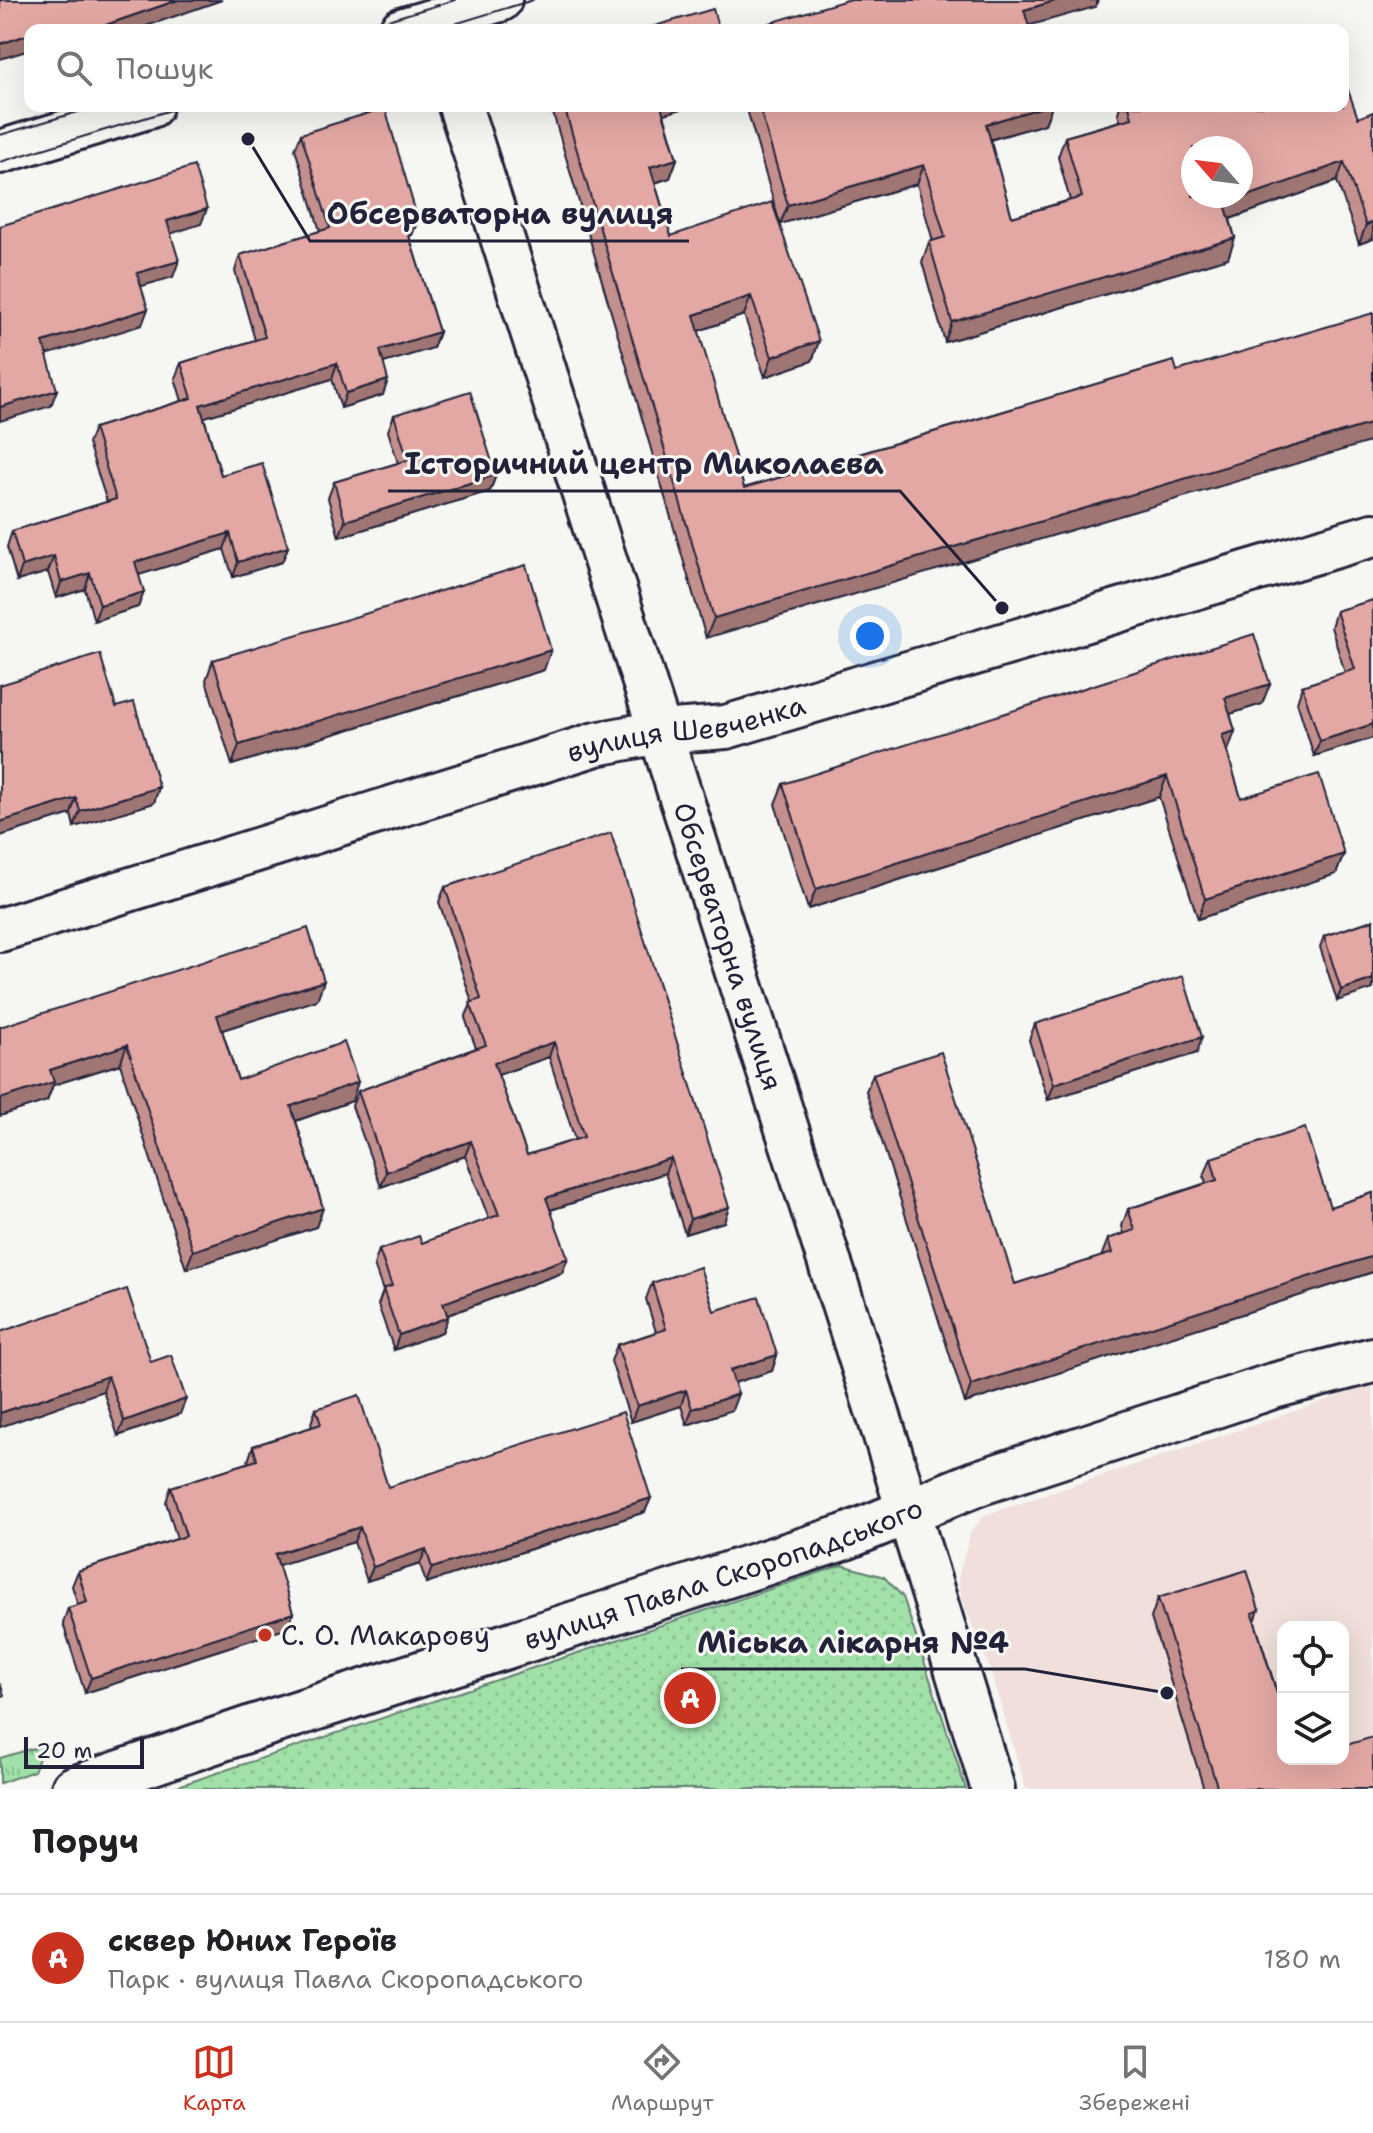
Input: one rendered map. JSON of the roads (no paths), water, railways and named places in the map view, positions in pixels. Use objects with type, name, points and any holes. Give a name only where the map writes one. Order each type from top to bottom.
[{"type":"street","points":[[424,20],[500,0]]},
{"type":"street","points":[[0,152],[131,112]]},
{"type":"street","name":"Обсерваторна вулиця","points":[[462,112],[909,1510],[993,1789]]},
{"type":"street","name":"вулиця Шевченка","points":[[0,930],[596,744],[659,732],[726,727],[1373,535]]},
{"type":"street","name":"вулиця Павла Скоропадського","points":[[74,1789],[252,1728],[845,1537],[975,1484],[1258,1391],[1373,1360]]},
{"type":"tram line","points":[[374,24],[455,0]]},
{"type":"tram line","points":[[455,24],[533,0]]},
{"type":"tram line","points":[[0,135],[78,112]]},
{"type":"tram line","points":[[0,162],[164,112]]},
{"type":"place","name":"Обсерваторна вулиця","points":[[248,139]]},
{"type":"place","name":"Історичний центр Миколаєва","points":[[1002,608]]},
{"type":"place","name":"С. О. Макарову","points":[[265,1635]]},
{"type":"place","name":"Міська лікарня №4","points":[[1167,1693]]},
{"type":"place","name":"сквер Юних Героїв","points":[[690,1698]]}]
